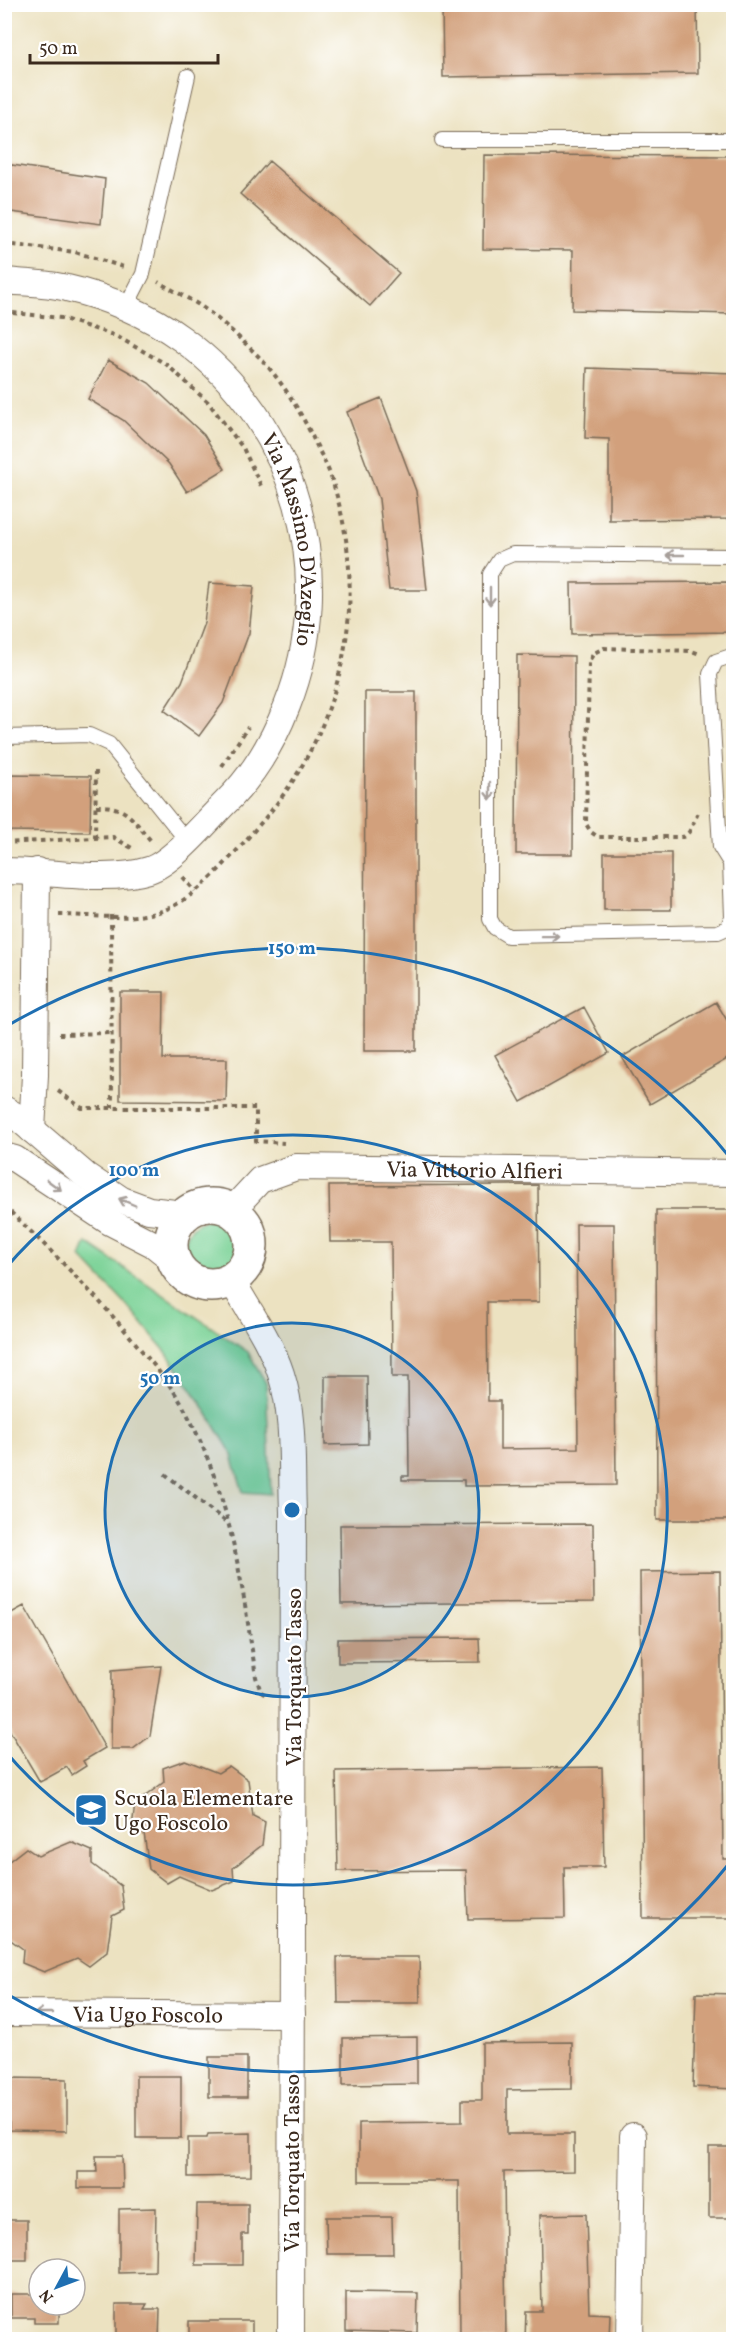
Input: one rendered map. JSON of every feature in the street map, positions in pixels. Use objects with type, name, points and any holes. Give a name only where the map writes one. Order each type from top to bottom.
[{"type":"street","name":"Via Massimo D'Azeglio","points":[[4,280],[66,287],[126,307],[181,339],[229,381],[267,432],[294,489],[308,551],[310,614],[299,677],[276,735],[241,788],[179,831],[168,859],[152,869],[116,877],[4,871]]},
{"type":"street","points":[[32,1130],[35,1075],[37,871]]},
{"type":"street","points":[[4,1109],[16,1116],[86,1175],[122,1200],[149,1210],[184,1214],[213,1204],[232,1210],[244,1221],[250,1236],[250,1252],[243,1269],[231,1279],[214,1285],[197,1283],[153,1244],[110,1222],[15,1158],[4,1156]]},
{"type":"street","points":[[4,1126],[32,1130]]},
{"type":"street","name":"Via Vittorio Alfieri","points":[[232,1210],[260,1180],[296,1167],[734,1173]]},
{"type":"street","points":[[172,1259],[170,1238],[184,1214]]},
{"type":"street","name":"Via Torquato Tasso","points":[[231,1279],[272,1351],[281,1375],[290,1422],[293,1512],[291,2340]]},
{"type":"street","name":"Via Ugo Foscolo","points":[[4,2013],[292,2015]]},
{"type":"street","points":[[630,2340],[633,2136]]},
{"type":"lane","points":[[126,307],[143,274],[188,76]]},
{"type":"lane","points":[[442,140],[734,140]]},
{"type":"lane","points":[[734,556],[513,554],[499,560],[490,574],[490,918],[495,928],[508,936],[718,932],[727,928],[732,917],[730,863],[720,847],[710,674],[716,661],[734,656]]},
{"type":"lane","points":[[4,737],[89,735],[109,744],[179,831]]},
{"type":"path","points":[[4,244],[75,252],[143,274],[205,309],[258,356],[301,413],[331,477],[348,546],[350,617],[338,687],[311,753],[276,806],[228,861],[195,891],[168,909],[139,917],[111,915],[112,1108]]},
{"type":"path","points":[[4,312],[62,318],[116,336],[166,364],[208,402],[243,448],[262,489]]},
{"type":"path","points":[[716,661],[692,651],[603,648],[594,653],[589,661],[586,825],[598,837],[683,837],[689,832],[700,809],[718,800]]},
{"type":"path","points":[[220,769],[251,721]]},
{"type":"path","points":[[95,838],[96,771]]},
{"type":"path","points":[[146,847],[179,831]]},
{"type":"path","points":[[4,843],[114,837],[138,852]]},
{"type":"path","points":[[35,1075],[82,1108],[256,1108],[256,1141],[288,1143]]},
{"type":"path","points":[[4,1206],[60,1258],[115,1318],[185,1409],[209,1464],[230,1524],[240,1566],[256,1677],[261,1692],[272,1700],[278,1714],[293,1715]]},
{"type":"path","points":[[165,1474],[230,1524]]},
{"type":"green space","points":[[206,1220],[216,1220],[230,1227],[237,1246],[230,1265],[216,1272],[206,1272],[196,1268],[189,1261],[185,1251],[185,1241],[189,1231],[196,1224]]},
{"type":"green space","points":[[87,1243],[248,1352],[266,1383],[271,1494],[243,1492],[231,1452],[200,1401],[166,1352],[132,1311],[81,1257]]},
{"type":"building","points":[[442,4],[697,4],[698,73],[443,77]]},
{"type":"building","points":[[484,155],[733,156],[734,314],[572,310],[573,250],[483,249]]},
{"type":"building","points":[[269,161],[399,273],[370,306],[240,194]]},
{"type":"building","points":[[12,165],[105,179],[101,224],[4,213],[4,166]]},
{"type":"building","points":[[108,360],[149,383],[204,435],[225,469],[187,492],[169,464],[123,420],[88,399]]},
{"type":"building","points":[[587,368],[734,373],[734,519],[609,520],[609,439],[585,438]]},
{"type":"building","points":[[381,398],[416,491],[427,590],[389,590],[379,499],[347,412]]},
{"type":"building","points":[[734,582],[734,632],[572,634],[571,583]]},
{"type":"building","points":[[209,583],[254,586],[249,633],[223,703],[199,736],[164,710],[182,682],[204,623]]},
{"type":"building","points":[[517,655],[574,656],[573,854],[516,854]]},
{"type":"building","points":[[365,692],[416,692],[416,1051],[364,1051]]},
{"type":"building","points":[[4,775],[91,776],[90,832],[4,831]]},
{"type":"building","points":[[604,853],[671,853],[671,910],[604,910]]},
{"type":"building","points":[[120,992],[164,992],[163,1059],[227,1059],[226,1101],[120,1100]]},
{"type":"building","points":[[716,1002],[734,1032],[734,1055],[650,1104],[622,1057]]},
{"type":"building","points":[[584,1007],[609,1053],[521,1102],[495,1055]]},
{"type":"building","points":[[538,1185],[539,1302],[487,1302],[488,1401],[500,1401],[500,1449],[578,1448],[576,1224],[614,1224],[616,1485],[464,1486],[464,1480],[402,1480],[402,1476],[409,1476],[408,1377],[392,1377],[391,1242],[330,1242],[329,1186]]},
{"type":"building","points":[[656,1210],[734,1210],[734,1520],[657,1520]]},
{"type":"building","points":[[325,1376],[367,1376],[368,1444],[325,1445]]},
{"type":"building","points":[[593,1524],[594,1602],[341,1604],[340,1525]]},
{"type":"building","points":[[720,1571],[723,1859],[734,1859],[734,1918],[643,1918],[640,1572]]},
{"type":"building","points":[[24,1606],[105,1748],[83,1761],[86,1766],[72,1775],[67,1767],[40,1782],[4,1721],[4,1617]]},
{"type":"building","points":[[479,1638],[480,1662],[338,1663],[338,1639]]},
{"type":"building","points":[[161,1666],[150,1736],[133,1749],[111,1749],[112,1670]]},
{"type":"building","points":[[185,1760],[218,1773],[229,1766],[248,1780],[253,1816],[265,1822],[262,1845],[233,1868],[234,1881],[212,1890],[179,1876],[167,1883],[149,1869],[144,1833],[132,1827],[135,1804],[164,1782],[163,1768]]},
{"type":"building","points":[[602,1767],[604,1867],[564,1867],[565,1918],[468,1919],[466,1870],[338,1871],[336,1771]]},
{"type":"building","points":[[71,1842],[92,1851],[92,1864],[121,1886],[124,1910],[112,1916],[107,1952],[89,1966],[77,1958],[44,1972],[22,1963],[23,1949],[4,1935],[4,1887],[8,1862],[26,1848],[38,1856]]},
{"type":"building","points":[[337,1957],[419,1957],[420,2003],[338,2003]]},
{"type":"building","points":[[696,1993],[734,1994],[734,2089],[693,2087]]},
{"type":"building","points":[[417,2037],[417,2084],[343,2085],[343,2038]]},
{"type":"building","points":[[572,2042],[572,2089],[507,2090],[507,2134],[574,2134],[574,2171],[504,2172],[506,2340],[460,2340],[459,2181],[359,2181],[359,2123],[462,2122],[462,2100],[482,2100],[482,2043]]},
{"type":"building","points":[[209,2057],[247,2057],[247,2097],[209,2097]]},
{"type":"building","points":[[136,2076],[181,2076],[181,2138],[136,2138]]},
{"type":"building","points":[[9,2078],[67,2079],[67,2131],[9,2130]]},
{"type":"building","points":[[251,2133],[251,2176],[188,2177],[188,2138],[207,2138],[208,2134]]},
{"type":"building","points":[[709,2147],[734,2147],[734,2218],[709,2218]]},
{"type":"building","points":[[96,2156],[122,2156],[123,2188],[78,2188],[78,2172],[97,2172]]},
{"type":"building","points":[[197,2204],[248,2204],[248,2234],[242,2234],[242,2265],[196,2265]]},
{"type":"building","points":[[156,2208],[155,2272],[119,2273],[119,2209]]},
{"type":"building","points":[[586,2214],[589,2313],[610,2314],[609,2340],[525,2340],[526,2311],[542,2311],[540,2215]]},
{"type":"building","points":[[326,2217],[392,2217],[393,2254],[327,2254]]},
{"type":"building","points":[[4,2220],[27,2220],[27,2260],[4,2260]]},
{"type":"building","points":[[346,2292],[418,2293],[417,2333],[346,2331]]},
{"type":"building","points":[[11,2294],[27,2294],[27,2317],[59,2317],[59,2323],[34,2323],[34,2318],[11,2318]]},
{"type":"building","points":[[116,2304],[147,2304],[144,2309],[160,2309],[159,2340],[116,2340]]},
{"type":"building","points":[[189,2321],[252,2321],[252,2340],[189,2340]]},
{"type":"place","name":"Scuola Elementare Ugo Foscolo","points":[[91,1810]]}]
